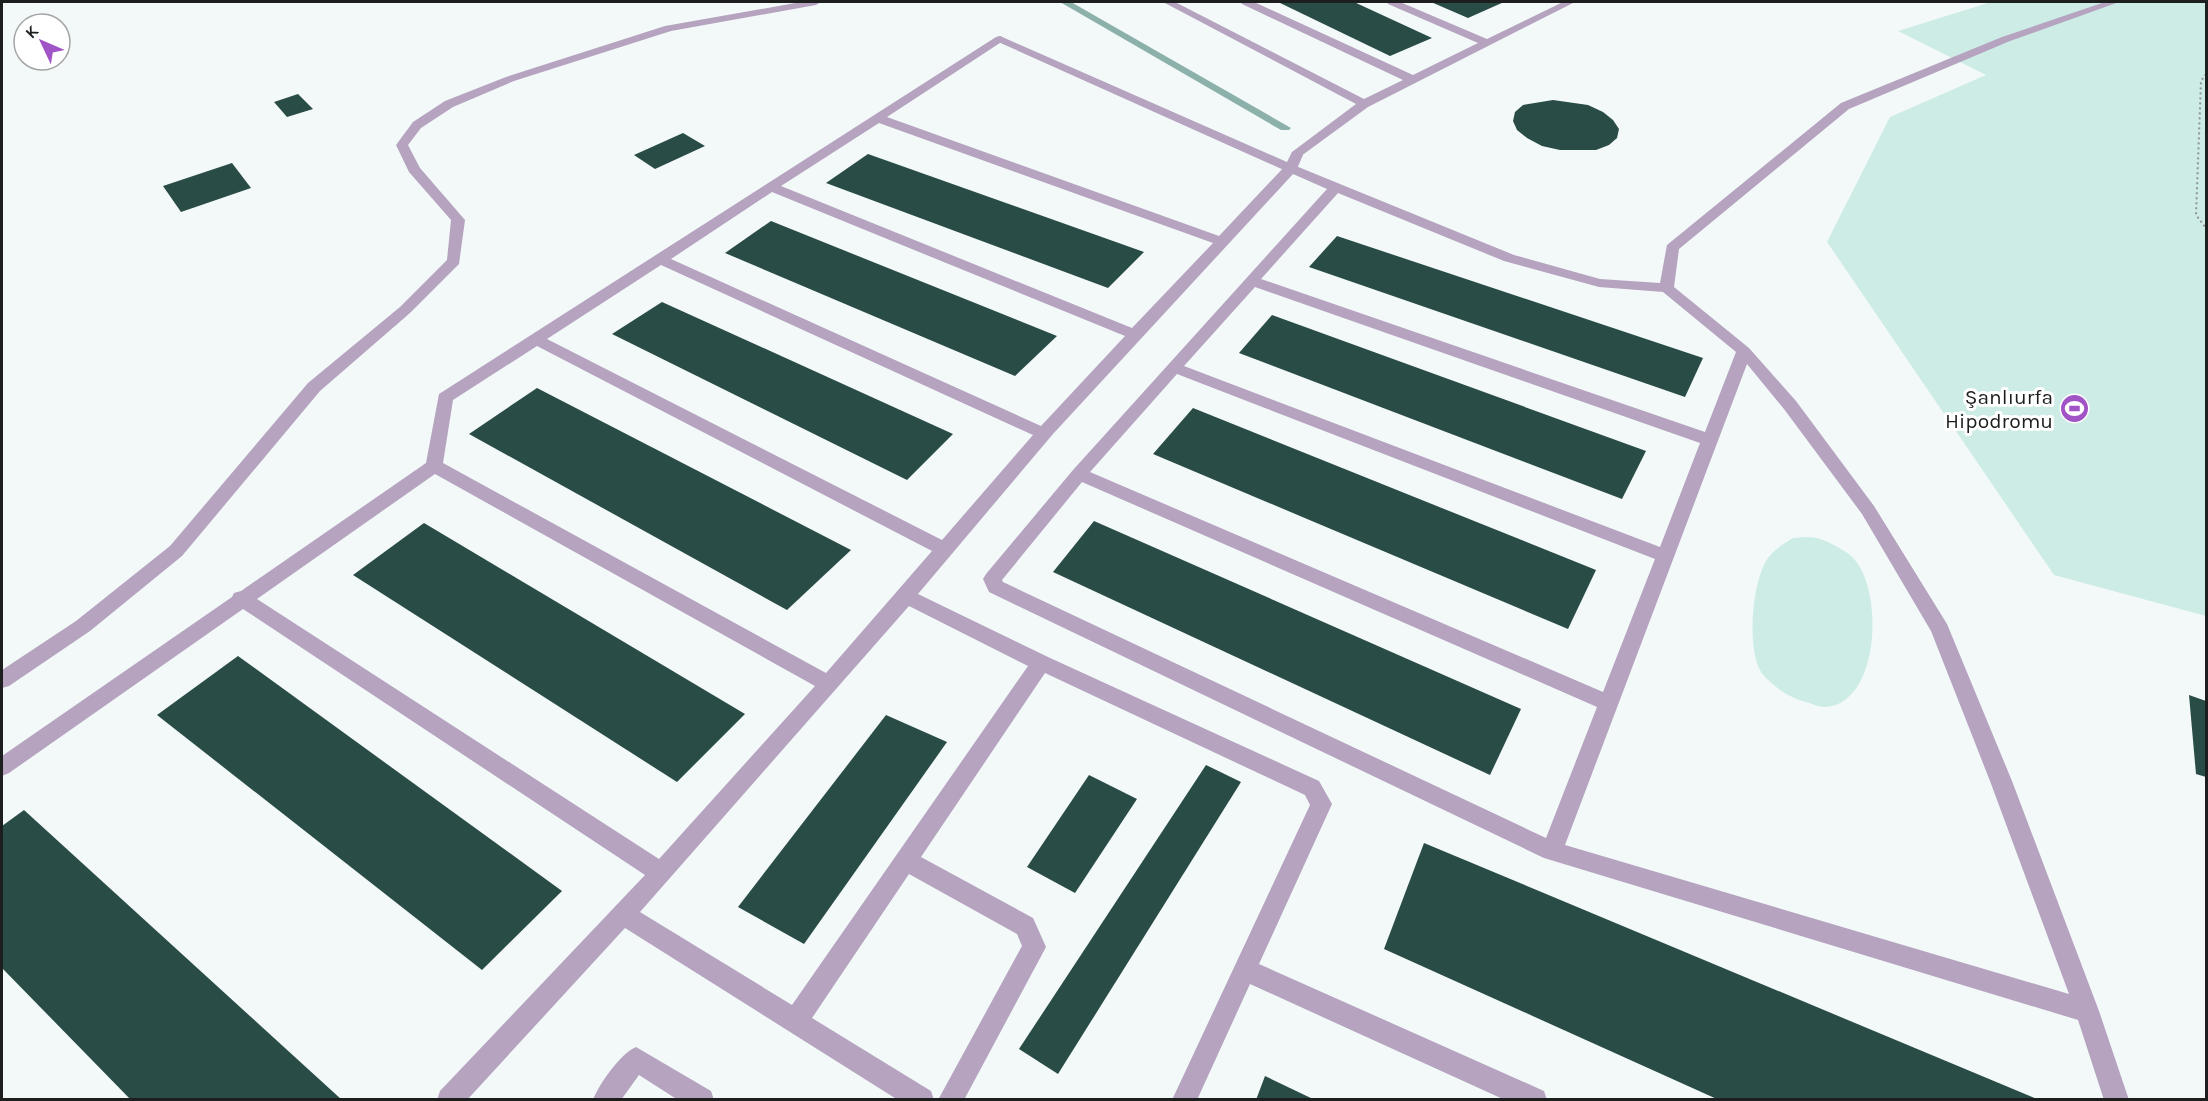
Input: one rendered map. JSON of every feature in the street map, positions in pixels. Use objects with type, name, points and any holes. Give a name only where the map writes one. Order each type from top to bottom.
[{"type":"street","points":[[2,680],[83,626],[176,551],[315,387],[405,310],[454,261],[458,220],[414,169],[402,145],[417,125],[449,104],[510,80],[669,28],[816,2]]},
{"type":"street","points":[[1167,2],[1364,104]]},
{"type":"street","points":[[1246,2],[1413,80]]},
{"type":"street","points":[[1392,2],[1487,43]]},
{"type":"street","points":[[1545,2],[1559,7]]},
{"type":"street","points":[[449,1100],[661,873],[906,596],[1045,434],[1294,162],[1364,104],[1570,2]]},
{"type":"street","points":[[1667,288],[1672,248],[1845,106],[2006,39],[2114,2]]},
{"type":"street","points":[[2,767],[434,466],[445,398],[1000,39],[1294,162],[1336,188],[1509,258],[1599,283],[1667,288],[1744,351],[1790,405],[1868,510],[1941,629],[2087,1011],[2117,1100]]},
{"type":"street","points":[[878,118],[1223,242]]},
{"type":"street","points":[[771,187],[1136,335]]},
{"type":"street","points":[[1336,188],[1079,474],[992,579],[996,586],[1552,851],[2087,1011]]},
{"type":"street","points":[[660,259],[1045,434]]},
{"type":"street","points":[[1252,281],[1709,440]]},
{"type":"street","points":[[536,339],[944,549]]},
{"type":"street","points":[[1552,851],[1744,351]]},
{"type":"street","points":[[1175,368],[1665,556]]},
{"type":"street","points":[[434,466],[829,684]]},
{"type":"street","points":[[1079,474],[1610,704]]},
{"type":"street","points":[[906,596],[1041,663],[1312,788],[1321,804],[1184,1100]]},
{"type":"street","points":[[242,598],[661,873]]},
{"type":"street","points":[[796,1021],[1041,663]]},
{"type":"street","points":[[906,861],[1025,926],[1034,947],[950,1100]]},
{"type":"street","points":[[622,913],[922,1100]]},
{"type":"street","points":[[1244,969],[1535,1100]]},
{"type":"street","points":[[605,1100],[636,1059],[702,1100]]},
{"type":"path","points":[[2206,74],[2201,81],[2196,215],[2206,228]]},
{"type":"green space","name":"Şanlıurfa Hipodromu","points":[[1991,2],[2206,2],[2206,616],[2054,575],[1827,242],[1890,117],[1986,75],[1898,31]]},
{"type":"green space","points":[[1793,538],[1817,538],[1832,544],[1852,557],[1863,572],[1869,593],[1872,618],[1871,643],[1866,667],[1857,688],[1843,702],[1824,707],[1794,698],[1778,689],[1764,676],[1754,652],[1753,617],[1762,569],[1773,552]]},
{"type":"building","points":[[1278,2],[1354,2],[1432,38],[1390,56]]},
{"type":"building","points":[[1431,2],[1504,2],[1468,18]]},
{"type":"building","points":[[298,94],[313,109],[287,117],[274,102]]},
{"type":"building","points":[[1553,100],[1588,105],[1603,112],[1619,129],[1617,138],[1609,145],[1596,150],[1560,150],[1542,146],[1517,130],[1513,121],[1515,112],[1523,105]]},
{"type":"building","points":[[683,133],[705,146],[655,169],[634,155]]},
{"type":"building","points":[[868,154],[1144,252],[1108,288],[826,183]]},
{"type":"building","points":[[232,163],[251,188],[181,212],[163,186]]},
{"type":"building","points":[[771,221],[1057,336],[1015,376],[725,253]]},
{"type":"building","points":[[1337,236],[1703,358],[1685,397],[1309,267]]},
{"type":"building","points":[[662,302],[953,434],[907,480],[612,334]]},
{"type":"building","points":[[1272,315],[1646,451],[1622,499],[1239,353]]},
{"type":"building","points":[[537,388],[851,550],[787,610],[469,434]]},
{"type":"building","points":[[1193,408],[1596,570],[1568,629],[1153,454]]},
{"type":"building","points":[[1094,521],[1521,709],[1490,775],[1053,572]]},
{"type":"building","points":[[424,523],[745,714],[677,782],[353,575]]},
{"type":"building","points":[[238,656],[562,891],[482,970],[157,715]]},
{"type":"building","points":[[2189,695],[2206,701],[2206,777],[2196,774]]},
{"type":"building","points":[[886,715],[947,742],[804,944],[738,907]]},
{"type":"building","points":[[1206,765],[1241,782],[1058,1074],[1019,1049]]},
{"type":"building","points":[[1089,775],[1137,799],[1075,893],[1027,867]]},
{"type":"building","points":[[24,810],[342,1100],[131,1100],[2,968],[2,826]]},
{"type":"building","points":[[1424,843],[2037,1100],[1719,1100],[1384,949]]},
{"type":"building","points":[[1265,1076],[1315,1100],[1256,1100]]},
{"type":"waterway","points":[[1065,2],[1285,128]]},
{"type":"place","name":"Şanlıurfa Hipodromu","points":[[2074,409]]}]
